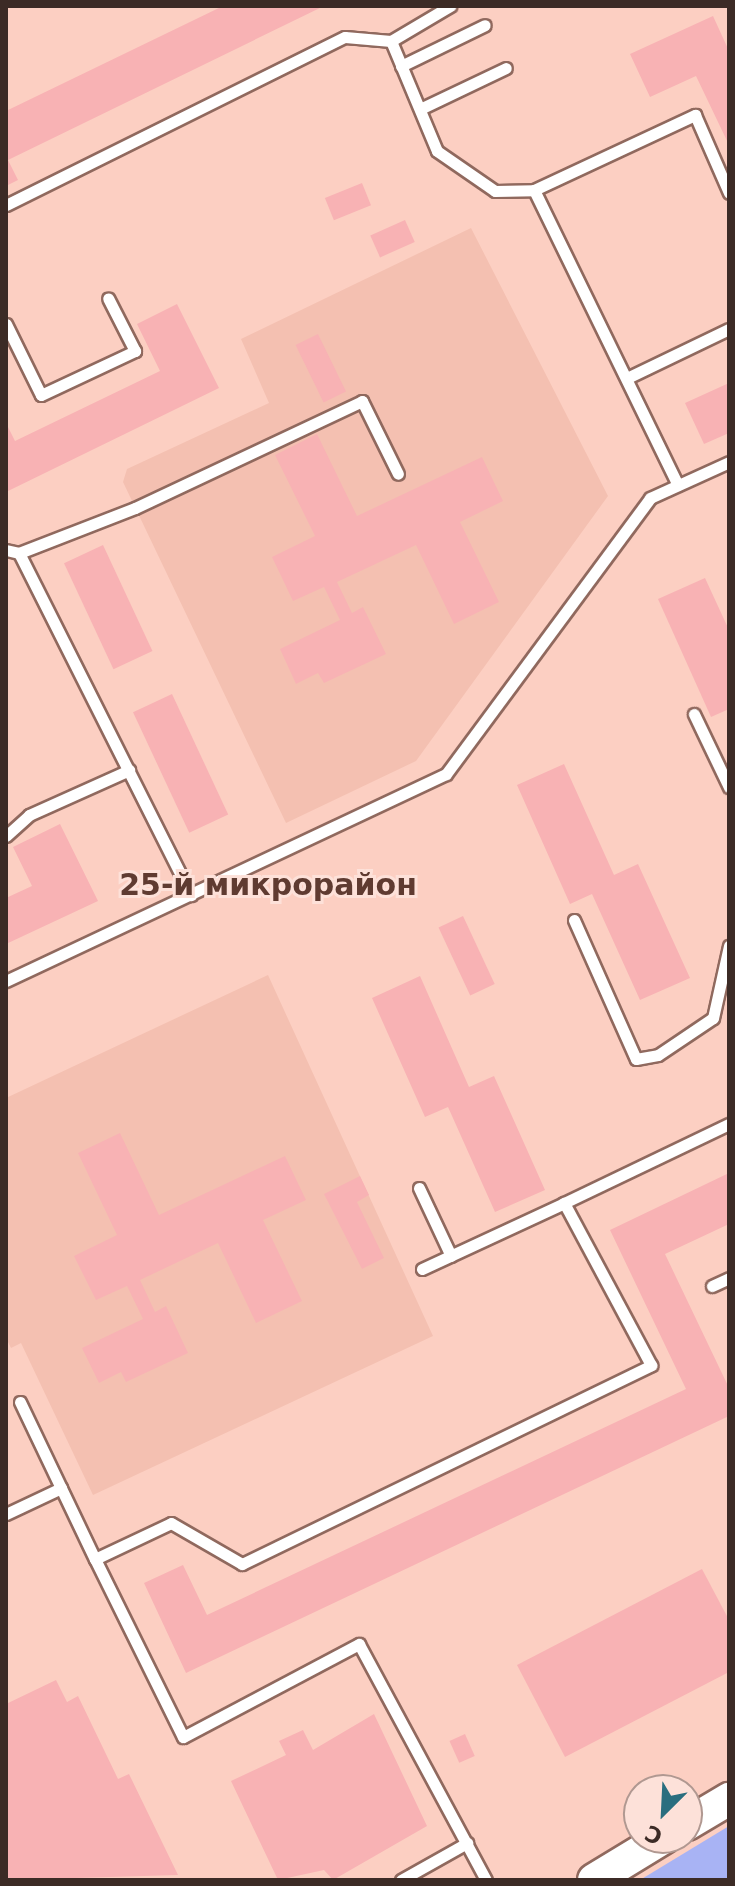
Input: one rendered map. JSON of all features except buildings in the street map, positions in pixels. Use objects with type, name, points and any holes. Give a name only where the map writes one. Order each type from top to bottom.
[{"type":"main road","points":[[703,1814],[729,1799]]},
{"type":"main road","points":[[594,1880],[637,1854]]},
{"type":"lane","points":[[6,205],[345,37],[391,41],[450,6]]},
{"type":"lane","points":[[401,66],[485,25]]},
{"type":"lane","points":[[391,41],[437,151],[495,191],[534,190],[695,115],[729,193]]},
{"type":"lane","points":[[420,109],[506,68]]},
{"type":"lane","points":[[534,190],[678,485]]},
{"type":"lane","points":[[7,329],[41,395],[135,351],[108,298]]},
{"type":"lane","points":[[627,378],[729,329]]},
{"type":"lane","points":[[6,550],[19,553],[217,472],[362,401],[398,474]]},
{"type":"lane","points":[[6,981],[446,774],[650,498],[729,462]]},
{"type":"lane","points":[[19,553],[191,895]]},
{"type":"lane","points":[[694,714],[729,787]]},
{"type":"lane","points":[[6,836],[29,815],[129,770]]},
{"type":"lane","points":[[574,920],[636,1059],[658,1055],[713,1018],[729,946]]},
{"type":"lane","points":[[422,1269],[729,1124]]},
{"type":"lane","points":[[419,1188],[451,1256]]},
{"type":"lane","points":[[95,1559],[171,1523],[242,1564],[651,1365],[564,1203]]},
{"type":"lane","points":[[712,1286],[729,1278]]},
{"type":"lane","points":[[20,1402],[183,1737],[359,1644],[486,1880]]},
{"type":"lane","points":[[6,1514],[61,1488]]},
{"type":"lane","points":[[401,1880],[467,1843]]},
{"type":"shaded area","points":[[471,228],[608,496],[416,761],[286,823],[123,482],[127,469],[269,403],[241,339]]},
{"type":"shaded area","points":[[268,975],[433,1336],[93,1495],[21,1343],[11,1348],[6,1338],[6,1098]]},
{"type":"shaded area","points":[[729,1826],[729,1880],[640,1880],[683,1854],[703,1854],[703,1842]]},
{"type":"district","name":"25-й микрорайон","points":[[268,885]]}]
